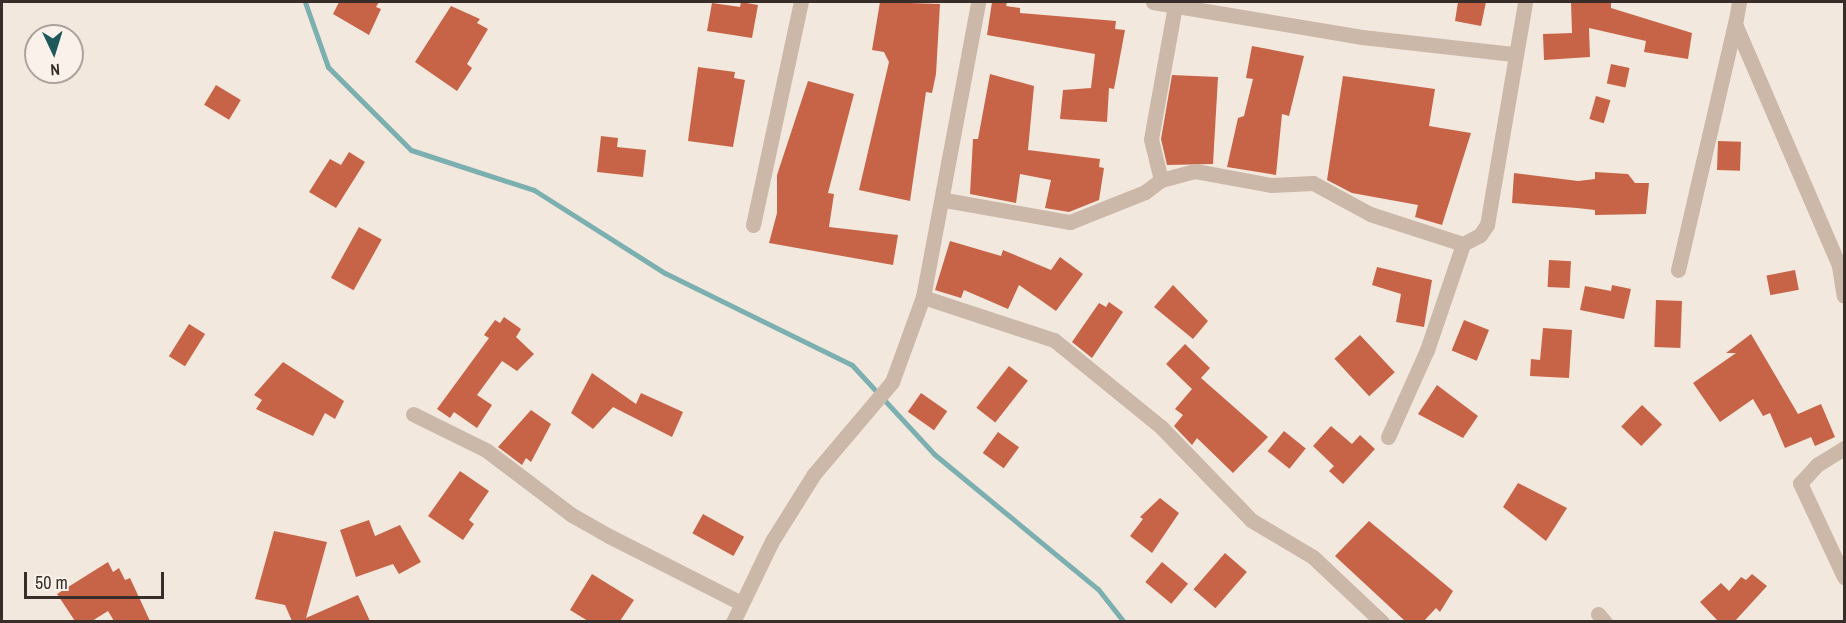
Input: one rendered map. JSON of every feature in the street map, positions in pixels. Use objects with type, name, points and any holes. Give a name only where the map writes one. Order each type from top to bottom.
[{"type":"street","points":[[753,225],[801,2]]},
{"type":"street","points":[[733,621],[814,474],[892,382],[923,297],[945,200],[978,2]]},
{"type":"street","points":[[1153,2],[1362,37],[1513,54]]},
{"type":"street","points":[[1388,437],[1427,350],[1463,244],[1480,235],[1487,225],[1513,54],[1525,2]]},
{"type":"street","points":[[1678,270],[1739,2]]},
{"type":"street","points":[[1161,180],[1151,139],[1175,5]]},
{"type":"street","points":[[1735,24],[1839,267],[1845,296]]},
{"type":"street","points":[[945,200],[1070,222],[1145,192],[1161,180],[1196,171],[1270,185],[1313,183],[1370,214],[1463,244]]},
{"type":"street","points":[[923,297],[1054,340],[1161,427],[1251,520],[1313,557],[1382,621]]},
{"type":"street","points":[[413,414],[486,450],[609,536],[741,603]]},
{"type":"street","points":[[1845,448],[1816,465],[1800,483],[1845,577]]},
{"type":"building","points":[[339,2],[379,2],[376,7],[381,9],[369,35],[333,14]]},
{"type":"building","points":[[741,2],[758,5],[752,38],[707,31],[712,3],[740,7]]},
{"type":"building","points":[[880,2],[940,4],[936,74],[932,93],[926,92],[910,201],[859,190],[889,62],[884,52],[872,50]]},
{"type":"building","points":[[992,2],[1007,2],[1006,6],[1020,8],[1020,13],[1116,21],[1115,29],[1125,30],[1114,89],[1109,88],[1107,122],[1060,119],[1063,90],[1091,88],[1095,54],[987,35]]},
{"type":"building","points":[[1458,2],[1486,2],[1481,26],[1455,21]]},
{"type":"building","points":[[1571,2],[1611,2],[1611,8],[1692,33],[1688,59],[1644,52],[1646,41],[1589,28],[1590,57],[1544,60],[1543,34],[1572,33]]},
{"type":"building","points":[[451,6],[480,19],[477,23],[488,29],[467,64],[472,68],[457,91],[415,62]]},
{"type":"building","points":[[1252,46],[1304,56],[1289,116],[1282,114],[1276,175],[1227,167],[1238,118],[1244,116],[1253,79],[1246,78]]},
{"type":"building","points":[[1611,64],[1630,68],[1625,88],[1607,84]]},
{"type":"building","points":[[698,67],[735,72],[734,78],[745,80],[733,147],[688,141]]},
{"type":"building","points":[[990,74],[1034,86],[1028,150],[1100,159],[1099,167],[1104,168],[1099,200],[1069,212],[1045,208],[1051,180],[1020,174],[1016,203],[970,194],[973,139],[978,139]]},
{"type":"building","points":[[1172,75],[1218,77],[1213,164],[1167,165],[1161,139]]},
{"type":"building","points":[[1343,76],[1435,89],[1429,126],[1471,133],[1442,225],[1415,217],[1418,205],[1352,193],[1327,180]]},
{"type":"building","points":[[808,81],[854,94],[828,193],[834,194],[829,227],[898,235],[893,265],[769,243],[777,213],[777,175]]},
{"type":"building","points":[[216,85],[241,100],[229,120],[204,105]]},
{"type":"building","points":[[1596,96],[1610,100],[1604,123],[1589,119]]},
{"type":"building","points":[[601,136],[618,138],[617,147],[646,150],[643,177],[597,172]]},
{"type":"building","points":[[1718,141],[1741,142],[1740,171],[1717,170]]},
{"type":"building","points":[[349,152],[365,162],[336,208],[309,192],[330,159],[341,165]]},
{"type":"building","points":[[1595,172],[1628,174],[1635,183],[1649,183],[1646,214],[1595,215],[1595,210],[1512,203],[1514,173],[1578,181],[1595,179]]},
{"type":"building","points":[[359,227],[382,240],[354,290],[331,278]]},
{"type":"building","points":[[950,241],[1001,256],[1003,250],[1051,270],[1060,257],[1083,274],[1056,311],[1019,285],[1008,309],[964,290],[961,298],[935,290]]},
{"type":"building","points":[[1549,260],[1571,261],[1570,288],[1548,287]]},
{"type":"building","points":[[1377,267],[1432,280],[1424,327],[1396,322],[1401,294],[1372,285]]},
{"type":"building","points":[[1795,270],[1799,290],[1770,295],[1767,276]]},
{"type":"building","points":[[1173,285],[1208,321],[1193,339],[1154,307]]},
{"type":"building","points":[[1612,285],[1631,289],[1624,319],[1580,310],[1585,286],[1611,291]]},
{"type":"building","points":[[1656,300],[1682,301],[1680,348],[1654,347]]},
{"type":"building","points":[[1109,302],[1123,312],[1092,358],[1072,342],[1099,303],[1106,307]]},
{"type":"building","points":[[504,317],[521,329],[516,337],[534,354],[517,371],[502,361],[477,395],[492,405],[477,428],[454,412],[450,418],[437,409],[489,338],[484,335],[495,320],[500,323]]},
{"type":"building","points":[[1464,320],[1489,330],[1477,361],[1452,351]]},
{"type":"building","points":[[189,324],[205,334],[185,366],[169,356]]},
{"type":"building","points":[[1543,328],[1572,330],[1569,378],[1530,376],[1531,359],[1540,360]]},
{"type":"building","points":[[1751,334],[1798,414],[1821,404],[1835,437],[1815,446],[1811,437],[1785,448],[1770,413],[1763,416],[1753,399],[1720,422],[1693,383],[1736,353],[1726,353]]},
{"type":"building","points":[[1360,335],[1395,372],[1369,396],[1334,359]]},
{"type":"building","points":[[1185,344],[1210,368],[1201,378],[1268,437],[1233,473],[1197,438],[1192,445],[1174,426],[1183,415],[1175,409],[1192,389],[1166,364]]},
{"type":"building","points":[[283,362],[344,401],[335,419],[325,413],[313,436],[256,409],[262,400],[254,395]]},
{"type":"building","points":[[1009,366],[1028,381],[995,423],[976,408]]},
{"type":"building","points":[[592,373],[636,404],[641,393],[683,412],[672,437],[613,407],[593,429],[571,413]]},
{"type":"building","points":[[1437,385],[1478,416],[1463,438],[1418,414]]},
{"type":"building","points":[[921,393],[947,411],[934,430],[908,412]]},
{"type":"building","points":[[1642,405],[1662,424],[1641,446],[1621,427]]},
{"type":"building","points":[[531,410],[551,424],[531,462],[526,458],[522,465],[498,447]]},
{"type":"building","points":[[1331,426],[1352,444],[1360,435],[1375,449],[1343,484],[1329,471],[1334,466],[1313,446]]},
{"type":"building","points":[[1284,431],[1306,449],[1289,469],[1268,451]]},
{"type":"building","points":[[998,432],[1019,447],[1004,468],[983,453]]},
{"type":"building","points":[[460,471],[489,491],[469,520],[474,524],[463,540],[428,516]]},
{"type":"building","points":[[1518,483],[1567,508],[1546,541],[1503,507]]},
{"type":"building","points":[[1160,498],[1179,513],[1152,553],[1130,536],[1143,519],[1140,517]]},
{"type":"building","points":[[703,514],[744,537],[733,556],[692,533]]},
{"type":"building","points":[[369,520],[375,536],[400,525],[421,562],[399,574],[393,564],[356,577],[340,530]]},
{"type":"building","points":[[1369,521],[1453,591],[1440,612],[1436,608],[1424,621],[1405,621],[1335,556]]},
{"type":"building","points":[[274,531],[327,542],[306,618],[358,595],[370,621],[292,621],[285,605],[255,599]]},
{"type":"building","points":[[1225,553],[1247,572],[1215,608],[1194,589]]},
{"type":"building","points":[[108,562],[113,572],[119,568],[125,580],[130,578],[150,621],[114,621],[108,611],[92,621],[75,621],[57,594]]},
{"type":"building","points":[[1162,562],[1188,584],[1171,604],[1145,582]]},
{"type":"building","points":[[592,574],[634,600],[620,621],[588,621],[570,610]]},
{"type":"building","points":[[1752,574],[1767,586],[1735,621],[1718,621],[1700,602],[1721,583],[1729,591],[1741,577],[1746,580]]},
{"type":"waterway","points":[[305,2],[328,67],[411,150],[534,190],[665,273],[852,365],[934,454],[1098,589],[1124,622]]}]
